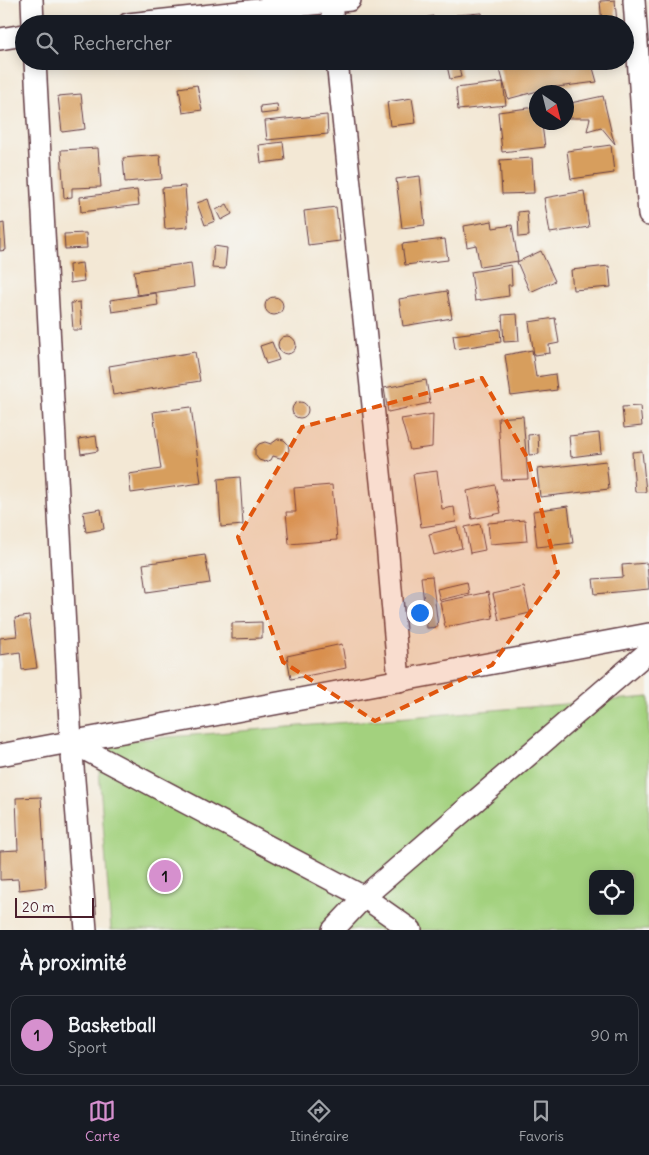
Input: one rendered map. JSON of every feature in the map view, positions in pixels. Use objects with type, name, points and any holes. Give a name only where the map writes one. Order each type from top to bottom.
[{"type":"street","points":[[32,0],[33,15]]},
{"type":"street","points":[[634,0],[649,215]]},
{"type":"street","points":[[211,15],[340,1],[336,15]]},
{"type":"street","points":[[0,39],[15,36]]},
{"type":"street","points":[[36,70],[71,742],[86,930]]},
{"type":"street","points":[[338,70],[385,520],[399,681]]},
{"type":"street","points":[[0,755],[649,634]]},
{"type":"street","points":[[333,930],[364,897],[649,651]]},
{"type":"street","points":[[71,742],[364,897],[411,930]]},
{"type":"highlighted area","points":[[482,378],[528,459],[558,573],[492,665],[375,721],[283,662],[238,537],[302,427]]},
{"type":"green space","points":[[649,697],[649,930],[111,930],[97,743]]},
{"type":"building","points":[[615,0],[616,15],[601,15],[600,1]]},
{"type":"building","points":[[482,13],[482,15],[456,15]]},
{"type":"building","points":[[448,70],[460,70],[461,77],[450,79]]},
{"type":"building","points":[[500,70],[594,70],[597,82],[573,85],[529,85],[529,93],[508,99]]},
{"type":"building","points":[[503,82],[506,105],[458,110],[456,88]]},
{"type":"building","points":[[197,85],[202,110],[183,113],[179,88]]},
{"type":"building","points":[[81,94],[85,129],[62,132],[58,96]]},
{"type":"building","points":[[603,96],[615,144],[601,127],[587,131],[590,118],[574,118],[574,102]]},
{"type":"building","points":[[412,98],[416,123],[390,126],[387,102]]},
{"type":"building","points":[[277,104],[278,112],[261,114],[260,106]]},
{"type":"building","points":[[529,108],[529,130],[543,130],[545,147],[502,152],[498,112]]},
{"type":"building","points":[[327,115],[328,134],[267,140],[265,121]]},
{"type":"building","points":[[283,142],[285,160],[261,163],[259,145]]},
{"type":"building","points":[[611,145],[614,173],[571,179],[567,151]]},
{"type":"building","points":[[98,148],[101,187],[72,188],[72,197],[64,198],[61,150]]},
{"type":"building","points":[[160,155],[162,179],[125,182],[123,158]]},
{"type":"building","points":[[532,158],[534,193],[502,194],[500,160]]},
{"type":"building","points":[[420,176],[425,225],[402,228],[396,179]]},
{"type":"building","points":[[185,186],[188,227],[165,229],[162,188]]},
{"type":"building","points":[[137,190],[139,205],[81,212],[80,197]]},
{"type":"building","points":[[584,191],[589,227],[550,233],[544,198]]},
{"type":"building","points":[[208,199],[215,221],[205,225],[197,203]]},
{"type":"building","points":[[227,204],[232,214],[221,220],[216,210]]},
{"type":"building","points":[[336,207],[340,241],[308,245],[304,211]]},
{"type":"building","points":[[527,211],[529,236],[519,237],[518,212]]},
{"type":"building","points":[[492,221],[493,228],[512,225],[518,261],[480,267],[476,245],[467,247],[464,226]]},
{"type":"building","points":[[4,223],[6,250],[0,251],[0,224]]},
{"type":"building","points":[[86,233],[87,248],[65,249],[64,234]]},
{"type":"building","points":[[445,239],[448,260],[405,265],[402,244]]},
{"type":"building","points":[[214,246],[227,248],[225,269],[212,268]]},
{"type":"building","points":[[541,251],[555,281],[530,292],[517,262]]},
{"type":"building","points":[[82,263],[84,281],[70,283],[69,265]]},
{"type":"building","points":[[191,263],[194,287],[137,295],[134,271]]},
{"type":"building","points":[[511,265],[512,285],[508,285],[509,296],[475,301],[471,272]]},
{"type":"building","points":[[609,266],[611,287],[573,290],[571,270]]},
{"type":"building","points":[[447,291],[452,318],[403,326],[399,299]]},
{"type":"building","points":[[156,293],[158,305],[112,312],[110,300]]},
{"type":"building","points":[[274,297],[280,300],[283,306],[280,312],[274,315],[268,312],[265,306],[268,300]]},
{"type":"building","points":[[80,302],[82,330],[73,330],[71,303]]},
{"type":"building","points":[[517,314],[519,341],[504,342],[502,315]]},
{"type":"building","points":[[555,318],[559,343],[549,345],[550,353],[534,355],[529,322]]},
{"type":"building","points":[[500,329],[501,342],[455,349],[453,335]]},
{"type":"building","points":[[287,336],[293,339],[296,345],[293,351],[287,354],[281,351],[278,345],[281,339]]},
{"type":"building","points":[[272,342],[279,360],[266,364],[260,346]]},
{"type":"building","points":[[532,350],[536,377],[555,374],[557,390],[511,396],[505,355]]},
{"type":"building","points":[[195,352],[200,381],[113,395],[109,366]]},
{"type":"building","points":[[426,380],[430,403],[388,412],[384,388]]},
{"type":"building","points":[[300,402],[308,410],[300,418],[292,410]]},
{"type":"building","points":[[640,406],[642,426],[624,428],[622,407]]},
{"type":"building","points":[[191,407],[201,483],[131,493],[129,474],[161,469],[153,412]]},
{"type":"building","points":[[433,414],[432,447],[410,450],[401,419]]},
{"type":"building","points":[[523,416],[528,479],[502,480],[498,418]]},
{"type":"building","points":[[599,433],[601,453],[571,457],[569,436]]},
{"type":"building","points":[[538,434],[539,454],[529,455],[528,435]]},
{"type":"building","points":[[96,436],[98,451],[81,454],[79,439]]},
{"type":"building","points":[[278,439],[284,440],[288,444],[289,450],[286,456],[280,458],[273,456],[271,460],[265,462],[259,460],[255,455],[255,449],[259,444],[265,442],[271,444]]},
{"type":"building","points":[[642,451],[646,492],[635,492],[632,452]]},
{"type":"building","points":[[606,461],[609,489],[540,497],[537,469]]},
{"type":"building","points":[[437,471],[442,509],[454,507],[456,522],[421,527],[413,474]]},
{"type":"building","points":[[240,477],[243,525],[221,527],[218,479]]},
{"type":"building","points":[[332,485],[337,540],[289,544],[286,512],[296,512],[294,488]]},
{"type":"building","points":[[495,485],[501,513],[472,519],[467,491]]},
{"type":"building","points":[[568,506],[573,543],[537,547],[533,511]]},
{"type":"building","points":[[101,509],[104,529],[86,532],[83,512]]},
{"type":"building","points":[[525,520],[527,541],[490,544],[488,523]]},
{"type":"building","points":[[480,524],[485,550],[470,553],[465,527]]},
{"type":"building","points":[[457,527],[462,548],[434,555],[429,534]]},
{"type":"building","points":[[205,555],[210,583],[147,592],[143,564]]},
{"type":"building","points":[[647,563],[649,589],[595,594],[593,579],[623,577],[622,565]]},
{"type":"building","points":[[432,576],[438,627],[427,628],[421,577]]},
{"type":"building","points":[[467,582],[469,593],[440,600],[437,589]]},
{"type":"building","points":[[524,587],[530,613],[499,620],[493,594]]},
{"type":"building","points":[[488,592],[493,618],[445,627],[440,602]]},
{"type":"building","points":[[29,616],[37,668],[22,670],[20,652],[0,655],[0,638],[17,636],[15,618]]},
{"type":"building","points":[[262,622],[262,638],[232,639],[232,623]]},
{"type":"building","points":[[342,644],[346,668],[291,679],[287,656]]},
{"type":"building","points":[[41,797],[46,887],[19,890],[18,879],[0,880],[0,851],[18,850],[16,798]]},
{"type":"place","name":"Basketball","points":[[165,876]]}]
